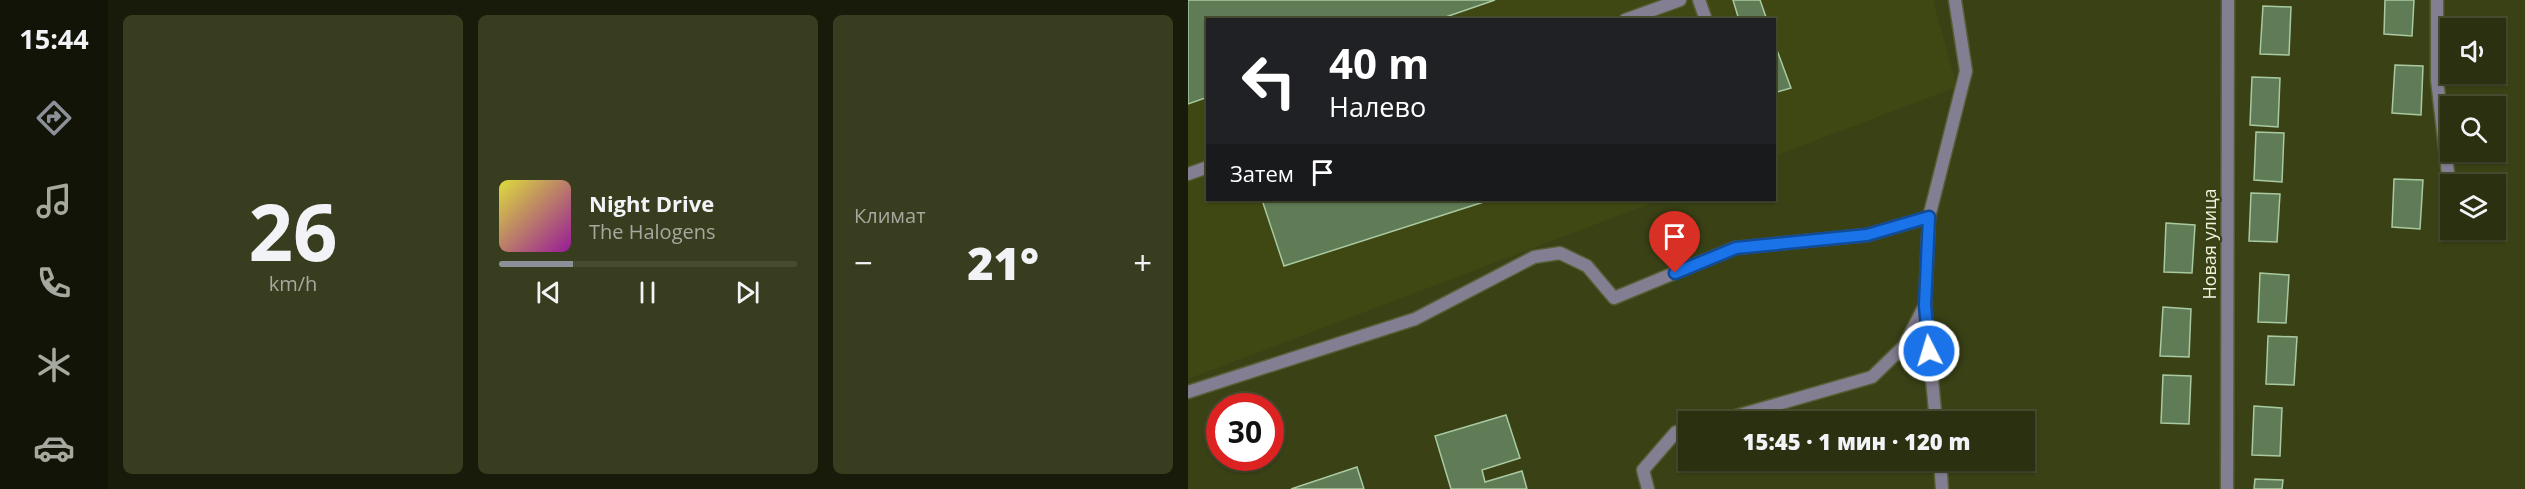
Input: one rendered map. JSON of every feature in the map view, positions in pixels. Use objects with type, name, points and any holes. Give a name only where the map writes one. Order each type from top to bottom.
[{"type":"street","points":[[1630,18],[1680,0]]},
{"type":"street","points":[[1699,0],[1705,18]]},
{"type":"street","points":[[1935,411],[1925,305],[1929,217],[1966,71],[1955,0]]},
{"type":"street","name":"Новая улица","points":[[2228,0],[2228,489]]},
{"type":"street","points":[[2437,0],[2437,80],[2448,174]]},
{"type":"street","points":[[1188,174],[1206,168]]},
{"type":"street","points":[[1188,392],[1415,319],[1534,256],[1560,253],[1587,266],[1614,298],[1736,248],[1867,235],[1929,217]]},
{"type":"street","points":[[1754,411],[1872,378],[1904,346],[1925,305]]},
{"type":"street","points":[[1648,489],[1643,470],[1678,432]]},
{"type":"street","points":[[1941,471],[1942,489]]},
{"type":"shaded area","points":[[1188,0],[1933,0],[1957,87],[1776,156],[1776,18],[1206,18],[1206,201],[1657,201],[1188,379]]},
{"type":"building","points":[[1188,0],[1495,0],[1443,18],[1206,18],[1206,98],[1188,104]]},
{"type":"building","points":[[1733,0],[1760,0],[1766,18],[1738,18]]},
{"type":"building","points":[[2385,0],[2414,0],[2412,36],[2384,34]]},
{"type":"building","points":[[2263,6],[2291,7],[2289,55],[2260,54]]},
{"type":"building","points":[[1776,47],[1791,88],[1776,92]]},
{"type":"building","points":[[2395,65],[2423,66],[2421,115],[2392,113]]},
{"type":"building","points":[[2252,77],[2280,78],[2278,127],[2250,125]]},
{"type":"building","points":[[2256,132],[2284,133],[2282,182],[2254,180]]},
{"type":"building","points":[[2394,179],[2423,180],[2420,229],[2392,227]]},
{"type":"building","points":[[2251,193],[2280,194],[2277,242],[2249,241]]},
{"type":"building","points":[[1262,201],[1487,201],[1284,266]]},
{"type":"building","points":[[2166,223],[2195,225],[2192,273],[2164,272]]},
{"type":"building","points":[[2260,273],[2289,275],[2286,323],[2258,322]]},
{"type":"building","points":[[2163,307],[2191,309],[2189,357],[2160,356]]},
{"type":"building","points":[[2268,336],[2297,337],[2294,385],[2266,384]]},
{"type":"building","points":[[2163,375],[2191,376],[2189,424],[2161,423]]},
{"type":"building","points":[[2254,406],[2282,408],[2280,456],[2252,455]]},
{"type":"building","points":[[1506,415],[1520,458],[1482,470],[1485,482],[1522,471],[1527,489],[1451,489],[1435,436]]},
{"type":"building","points":[[1357,467],[1364,489],[1291,489]]},
{"type":"building","points":[[2255,479],[2283,480],[2282,489],[2254,489]]},
{"type":"route","points":[[1675,273],[1736,248],[1867,235],[1929,217],[1925,305],[1929,351]]}]
